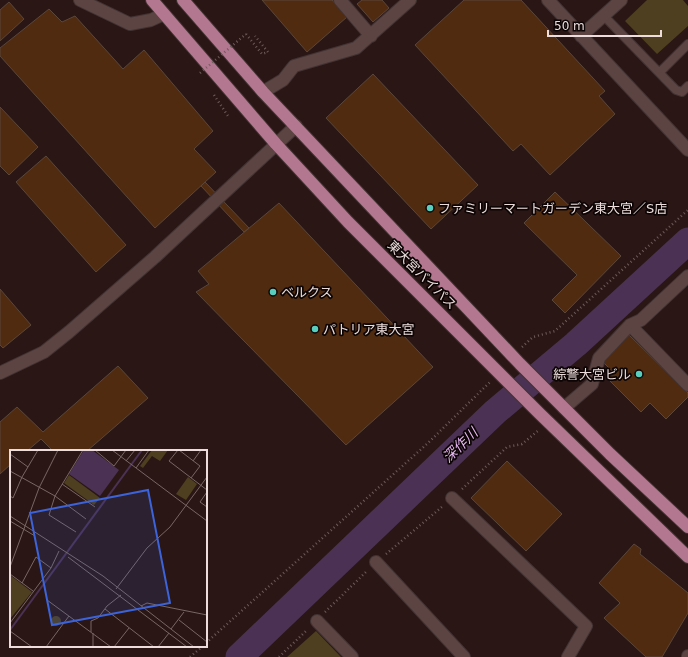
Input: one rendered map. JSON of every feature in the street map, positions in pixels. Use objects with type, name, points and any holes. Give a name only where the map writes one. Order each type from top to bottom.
[{"type":"highway","name":"東大宮バイパス","points":[[152,0],[276,144],[348,222],[540,414],[688,557]]},
{"type":"highway","name":"東大宮バイパス","points":[[183,0],[263,92],[520,364],[688,527]]},
{"type":"street","points":[[80,0],[130,24],[151,20],[164,14]]},
{"type":"street","points":[[340,0],[371,36]]},
{"type":"street","points":[[263,92],[283,80],[294,66],[356,48],[410,0]]},
{"type":"street","points":[[548,0],[688,150]]},
{"type":"street","points":[[581,36],[621,0]]},
{"type":"street","points":[[0,373],[44,352],[69,332],[155,258],[296,126]]},
{"type":"street","points":[[560,404],[592,384],[599,358],[630,325],[641,320],[688,276]]},
{"type":"street","points":[[630,325],[688,385]]},
{"type":"street","points":[[452,498],[586,626],[568,657]]},
{"type":"street","points":[[376,562],[464,657]]},
{"type":"street","points":[[317,621],[352,657]]},
{"type":"lane","points":[[604,16],[679,92],[682,92],[688,86]]},
{"type":"lane","points":[[660,72],[688,44]]},
{"type":"path","points":[[200,73],[246,34],[262,54],[268,52],[255,36]]},
{"type":"path","points":[[512,355],[533,337],[555,331],[688,210]]},
{"type":"path","points":[[207,642],[502,376]]},
{"type":"path","points":[[279,657],[376,562]]},
{"type":"path","points":[[190,657],[202,647]]},
{"type":"shaded area","points":[[647,0],[683,0],[688,6],[688,26],[657,54],[625,21]]},
{"type":"shaded area","points":[[316,631],[341,657],[287,657]]},
{"type":"building","points":[[262,0],[332,0],[347,17],[307,52]]},
{"type":"building","points":[[362,0],[382,0],[389,8],[373,22],[357,4]]},
{"type":"building","points":[[464,0],[521,0],[605,91],[599,96],[615,114],[550,175],[521,144],[513,151],[415,45]]},
{"type":"building","points":[[9,2],[24,19],[0,41],[0,10]]},
{"type":"building","points":[[49,9],[62,22],[75,16],[123,69],[144,50],[213,131],[194,149],[216,172],[155,228],[0,56],[0,48]]},
{"type":"building","points":[[373,74],[478,185],[431,229],[326,118]]},
{"type":"building","points":[[0,107],[38,147],[9,175],[0,166]]},
{"type":"building","points":[[46,156],[126,245],[96,272],[16,182]]},
{"type":"building","points":[[205,182],[249,228],[244,232],[201,186]]},
{"type":"building","points":[[555,192],[621,256],[565,313],[552,300],[577,275],[524,223]]},
{"type":"building","name":"パトリア東大宮","points":[[279,203],[433,367],[346,445],[196,292],[209,284],[198,271]]},
{"type":"building","points":[[0,289],[31,325],[3,348],[0,345]]},
{"type":"building","name":"綜警大宮ビル","points":[[629,335],[688,393],[688,397],[666,419],[650,403],[641,412],[606,377],[612,371],[602,361]]},
{"type":"building","points":[[118,366],[148,398],[88,450],[52,450],[41,439],[28,450],[10,450],[10,465],[0,474],[0,422],[17,407],[43,432]]},
{"type":"building","points":[[507,461],[562,514],[526,551],[471,498]]},
{"type":"building","points":[[634,544],[641,549],[640,554],[688,593],[688,613],[662,657],[646,657],[604,618],[620,603],[599,583]]},
{"type":"waterway","name":"深作川","points":[[239,657],[495,412],[576,344],[688,241]]},
{"type":"place","name":"ファミリーマートガーデン東大宮／S店","points":[[430,208]]},
{"type":"place","name":"ベルクス","points":[[273,292]]},
{"type":"place","name":"パトリア東大宮","points":[[315,329]]},
{"type":"place","name":"綜警大宮ビル","points":[[639,374]]}]
